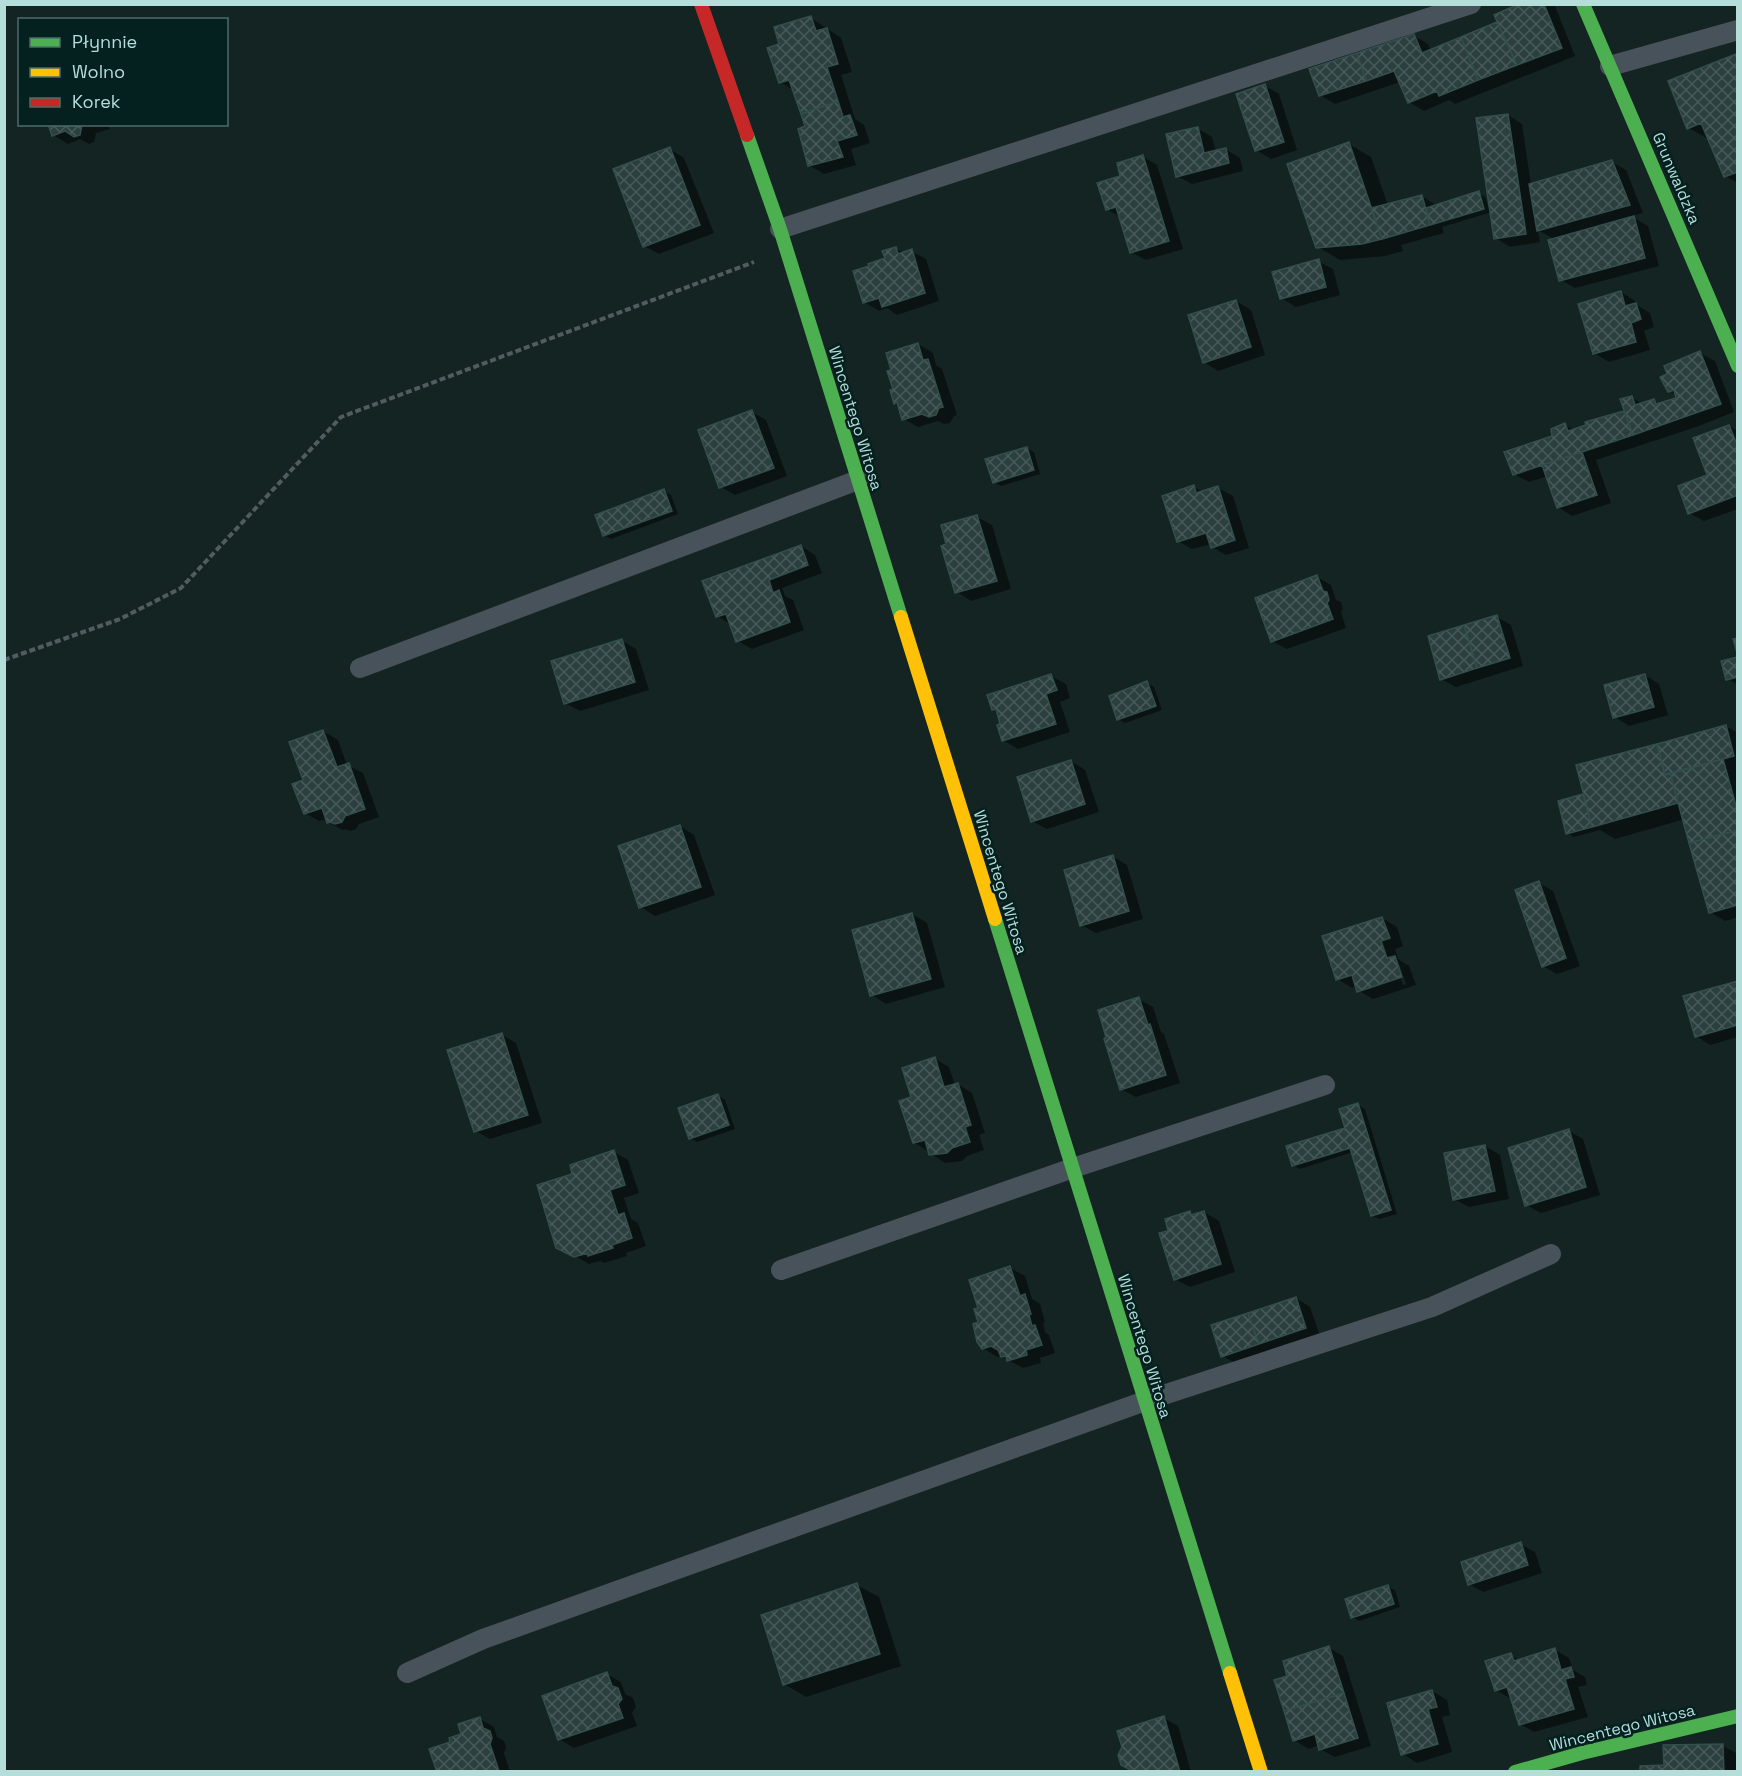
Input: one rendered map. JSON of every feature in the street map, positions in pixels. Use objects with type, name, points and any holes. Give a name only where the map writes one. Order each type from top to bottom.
[{"type":"street","name":"Wincentego Witosa","points":[[700,4],[780,230],[1261,1772]]},
{"type":"street","name":"Grunwaldzka","points":[[1583,4],[1737,366]]},
{"type":"street","name":"Wincentego Witosa","points":[[1515,1772],[1582,1753],[1737,1716]]},
{"type":"lane","points":[[780,230],[1471,4]]},
{"type":"lane","points":[[1610,66],[1737,30]]},
{"type":"lane","points":[[360,668],[858,480]]},
{"type":"lane","points":[[781,1270],[1073,1168],[1325,1085]]},
{"type":"lane","points":[[407,1673],[483,1639],[1145,1401],[1432,1307],[1551,1254]]},
{"type":"path","points":[[4,660],[120,619],[181,588],[341,417],[786,250]]},
{"type":"building","points":[[1519,4],[1544,4],[1562,48],[1517,65],[1494,15]]},
{"type":"building","points":[[811,16],[816,31],[827,28],[838,64],[827,67],[838,101],[801,114],[789,80],[779,83],[767,48],[779,44],[774,27]]},
{"type":"building","points":[[1497,22],[1517,65],[1478,80],[1461,37]]},
{"type":"building","points":[[1414,34],[1422,53],[1461,37],[1478,80],[1439,96],[1437,91],[1408,103],[1394,71],[1366,81],[1357,53]]},
{"type":"building","points":[[1357,53],[1366,81],[1319,96],[1309,69]]},
{"type":"building","points":[[1738,53],[1738,172],[1724,177],[1701,123],[1687,129],[1668,81]]},
{"type":"building","points":[[1265,84],[1284,142],[1255,151],[1236,94]]},
{"type":"building","points":[[838,101],[843,117],[850,115],[857,135],[837,141],[843,157],[808,166],[798,129],[805,126],[801,114]]},
{"type":"building","points":[[1508,114],[1526,234],[1494,239],[1476,118]]},
{"type":"building","points":[[49,126],[82,126],[80,135],[74,137],[65,131],[52,136]]},
{"type":"building","points":[[1198,127],[1204,153],[1226,148],[1229,163],[1176,177],[1166,134]]},
{"type":"building","points":[[1349,142],[1382,239],[1362,244],[1316,248],[1287,164]]},
{"type":"building","points":[[670,147],[700,225],[643,247],[613,169]]},
{"type":"building","points":[[1143,155],[1169,241],[1130,253],[1116,207],[1106,210],[1097,183],[1120,176],[1117,163]]},
{"type":"building","points":[[1612,160],[1630,205],[1537,231],[1529,184]]},
{"type":"building","points":[[1479,191],[1484,209],[1430,225],[1426,208]]},
{"type":"building","points":[[1422,195],[1430,225],[1382,239],[1371,208]]},
{"type":"building","points":[[1634,216],[1645,258],[1559,281],[1548,240]]},
{"type":"building","points":[[896,247],[898,254],[912,249],[925,293],[882,307],[879,298],[863,303],[853,271],[885,258],[882,251]]},
{"type":"building","points":[[1319,259],[1326,287],[1280,299],[1272,272]]},
{"type":"building","points":[[1621,291],[1625,306],[1636,303],[1641,319],[1631,323],[1636,342],[1593,354],[1578,304]]},
{"type":"building","points":[[1236,300],[1251,347],[1203,363],[1188,315]]},
{"type":"building","points":[[918,343],[923,360],[928,359],[943,407],[939,408],[936,415],[929,417],[922,414],[902,420],[897,402],[894,404],[890,390],[893,389],[887,371],[891,370],[886,353]]},
{"type":"building","points":[[1700,351],[1721,404],[1633,435],[1620,399],[1632,396],[1635,405],[1654,399],[1656,404],[1676,398],[1674,390],[1668,392],[1660,377],[1667,374],[1664,366]]},
{"type":"building","points":[[752,410],[774,468],[719,488],[698,430]]},
{"type":"building","points":[[1624,411],[1633,435],[1513,475],[1504,452],[1552,436],[1551,429],[1565,423],[1568,431],[1586,425],[1585,422]]},
{"type":"building","points":[[1729,425],[1738,447],[1738,495],[1688,514],[1678,486],[1707,475],[1693,438]]},
{"type":"building","points":[[1027,447],[1034,470],[993,483],[985,459]]},
{"type":"building","points":[[1582,452],[1597,495],[1557,508],[1542,465]]},
{"type":"building","points":[[1194,485],[1196,493],[1218,486],[1235,540],[1211,548],[1206,533],[1177,542],[1162,496]]},
{"type":"building","points":[[664,489],[672,511],[603,536],[595,515]]},
{"type":"building","points":[[977,515],[997,581],[955,593],[941,546],[946,544],[941,525]]},
{"type":"building","points":[[801,545],[808,565],[769,580],[773,593],[779,590],[790,622],[736,642],[726,614],[716,617],[702,581]]},
{"type":"building","points":[[1317,575],[1323,591],[1327,592],[1329,600],[1327,603],[1333,619],[1271,642],[1255,598]]},
{"type":"building","points":[[1497,615],[1510,658],[1477,668],[1464,625]]},
{"type":"building","points":[[1464,625],[1477,668],[1440,680],[1428,636]]},
{"type":"building","points":[[1738,638],[1738,656],[1733,639]]},
{"type":"building","points":[[622,639],[635,682],[564,704],[551,661]]},
{"type":"building","points":[[1738,657],[1738,677],[1726,680],[1721,661]]},
{"type":"building","points":[[1051,674],[1057,690],[1046,694],[1056,724],[1002,741],[997,725],[1000,724],[996,709],[992,710],[987,695]]},
{"type":"building","points":[[1645,674],[1654,707],[1613,718],[1604,685]]},
{"type":"building","points":[[1147,681],[1156,706],[1117,720],[1109,696]]},
{"type":"building","points":[[1726,725],[1734,756],[1665,775],[1657,744]]},
{"type":"building","points":[[323,730],[337,767],[349,763],[365,809],[345,816],[342,822],[335,824],[327,823],[322,808],[304,814],[292,784],[303,780],[289,742]]},
{"type":"building","points":[[1657,744],[1665,775],[1670,773],[1678,803],[1592,827],[1576,765]]},
{"type":"building","points":[[1723,759],[1738,813],[1738,830],[1689,843],[1670,773]]},
{"type":"building","points":[[1071,760],[1085,804],[1031,822],[1017,777]]},
{"type":"building","points":[[1583,794],[1592,827],[1566,834],[1558,801]]},
{"type":"building","points":[[680,825],[701,887],[639,908],[618,846]]},
{"type":"building","points":[[1738,830],[1738,905],[1709,913],[1689,843]]},
{"type":"building","points":[[1113,855],[1129,911],[1080,926],[1064,870]]},
{"type":"building","points":[[1539,881],[1566,958],[1542,967],[1515,890]]},
{"type":"building","points":[[912,913],[931,979],[870,996],[852,930]]},
{"type":"building","points":[[1382,917],[1390,938],[1381,941],[1387,958],[1395,956],[1402,977],[1357,992],[1352,975],[1336,980],[1322,936]]},
{"type":"building","points":[[1738,981],[1738,1025],[1695,1037],[1683,996]]},
{"type":"building","points":[[1139,997],[1166,1075],[1120,1090],[1104,1039],[1106,1037],[1098,1010]]},
{"type":"building","points":[[502,1033],[528,1115],[474,1132],[447,1050]]},
{"type":"building","points":[[935,1057],[944,1087],[958,1083],[971,1125],[965,1127],[970,1142],[952,1148],[947,1153],[929,1155],[925,1140],[913,1143],[899,1101],[911,1097],[902,1068]]},
{"type":"building","points":[[718,1094],[729,1125],[689,1139],[678,1108]]},
{"type":"building","points":[[1358,1103],[1391,1210],[1371,1216],[1350,1148],[1292,1166],[1286,1146],[1345,1128],[1339,1109]]},
{"type":"building","points":[[1569,1129],[1586,1187],[1525,1206],[1508,1148]]},
{"type":"building","points":[[1485,1145],[1495,1191],[1453,1200],[1444,1153]]},
{"type":"building","points":[[614,1150],[625,1185],[610,1190],[618,1215],[624,1213],[632,1238],[612,1245],[613,1248],[588,1256],[588,1253],[574,1257],[556,1248],[537,1185],[572,1174],[570,1165]]},
{"type":"building","points":[[1190,1211],[1191,1215],[1204,1211],[1221,1264],[1174,1280],[1159,1233],[1168,1231],[1165,1219]]},
{"type":"building","points":[[1010,1266],[1020,1296],[1025,1294],[1032,1326],[1035,1325],[1042,1345],[1026,1350],[1027,1355],[1007,1361],[1006,1356],[1001,1357],[998,1350],[991,1346],[982,1349],[977,1342],[973,1324],[978,1322],[974,1309],[978,1308],[969,1280]]},
{"type":"building","points":[[1296,1297],[1306,1328],[1259,1344],[1248,1313]]},
{"type":"building","points":[[1248,1313],[1259,1344],[1221,1357],[1211,1325]]},
{"type":"building","points":[[1521,1542],[1528,1565],[1468,1585],[1461,1562]]},
{"type":"building","points":[[857,1583],[880,1654],[783,1685],[761,1615]]},
{"type":"building","points":[[1388,1585],[1394,1604],[1351,1618],[1345,1599]]},
{"type":"building","points":[[1329,1646],[1344,1693],[1284,1711],[1274,1680],[1287,1676],[1283,1661]]},
{"type":"building","points":[[1555,1648],[1561,1670],[1571,1667],[1574,1677],[1565,1679],[1574,1709],[1519,1725],[1507,1687],[1495,1691],[1485,1661],[1511,1653],[1514,1661]]},
{"type":"building","points":[[607,1672],[612,1686],[618,1688],[622,1699],[618,1704],[623,1718],[558,1740],[542,1696]]},
{"type":"building","points":[[1432,1690],[1437,1707],[1428,1709],[1438,1744],[1401,1755],[1387,1703]]},
{"type":"building","points":[[1344,1693],[1358,1738],[1319,1750],[1315,1734],[1293,1741],[1284,1711]]},
{"type":"building","points":[[1164,1716],[1180,1772],[1130,1772],[1121,1765],[1118,1755],[1122,1747],[1117,1731]]},
{"type":"building","points":[[480,1717],[483,1728],[490,1731],[492,1738],[490,1744],[499,1771],[437,1772],[429,1749],[450,1742],[449,1738],[461,1734],[458,1724]]},
{"type":"building","points":[[1723,1744],[1724,1772],[1640,1772],[1640,1766],[1664,1765],[1663,1745]]},
{"type":"traffic: fast","points":[[1583,4],[1738,366]]},
{"type":"traffic: fast","points":[[747,135],[780,229],[901,617]]},
{"type":"traffic: fast","points":[[995,919],[1230,1673]]},
{"type":"traffic: fast","points":[[1515,1772],[1582,1753],[1738,1716]]},
{"type":"traffic: slow","points":[[901,617],[995,919]]},
{"type":"traffic: slow","points":[[1230,1673],[1261,1772]]},
{"type":"traffic: jam","points":[[701,4],[747,135]]}]
